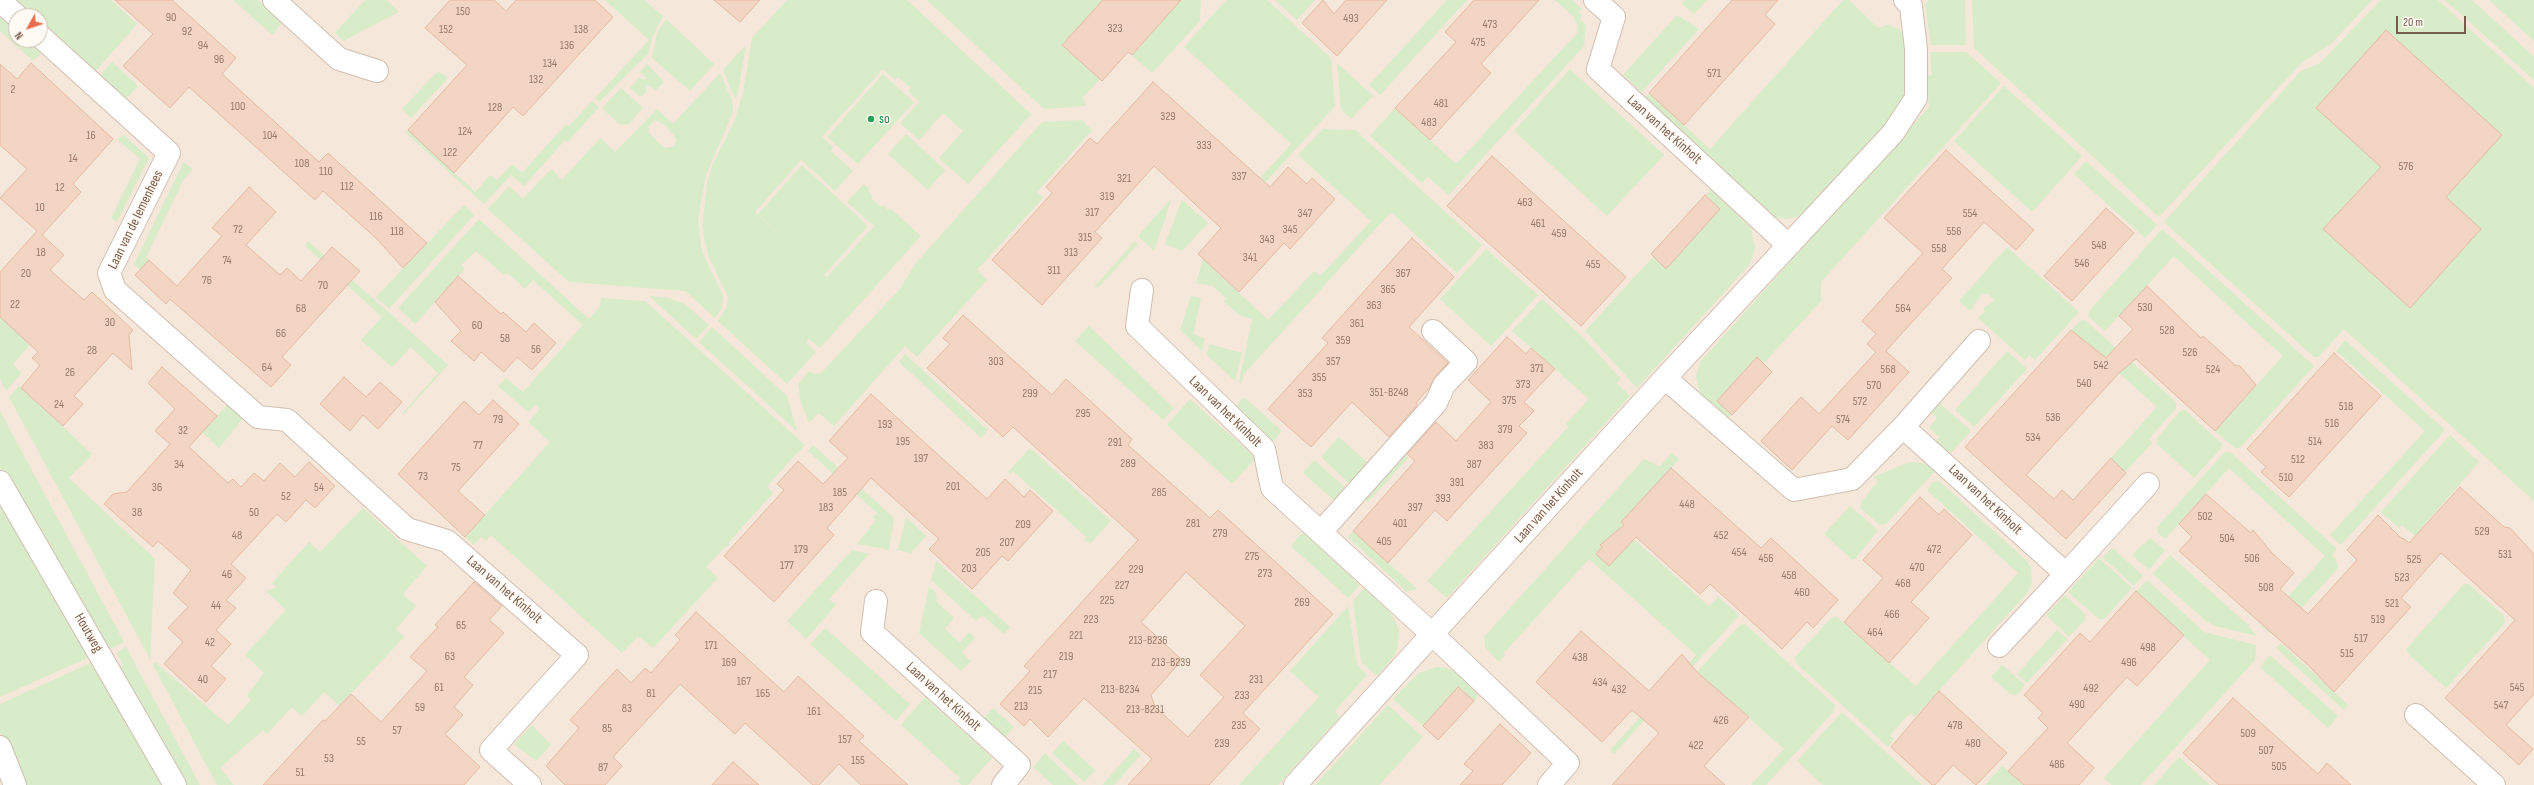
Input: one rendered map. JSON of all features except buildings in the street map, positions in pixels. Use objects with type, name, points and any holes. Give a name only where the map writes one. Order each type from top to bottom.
[{"type":"street","points":[[274,0],[339,59],[377,71]]},
{"type":"street","name":"Laan van het Kinholt","points":[[1595,0],[1614,17],[1598,70],[1788,245]]},
{"type":"street","name":"Laan van het Kinholt","points":[[1295,785],[1665,378],[1893,133],[1916,98],[1916,49],[1911,6],[1905,0]]},
{"type":"street","points":[[0,1],[8,8]]},
{"type":"street","name":"Laan van de Iemenhees","points":[[48,43],[169,154],[108,272],[115,290],[258,417],[287,420]]},
{"type":"street","name":"Laan van het Kinholt","points":[[1142,290],[1137,326],[1264,449],[1272,488],[1432,634],[1568,763],[1549,785]]},
{"type":"street","points":[[1321,532],[1436,403],[1444,385],[1466,362],[1433,331]]},
{"type":"street","points":[[1665,378],[1794,490],[1852,479],[1903,427],[1979,341]]},
{"type":"street","name":"Laan van het Kinholt","points":[[287,420],[407,529],[446,541],[577,655],[491,750],[530,785]]},
{"type":"street","name":"Laan van het Kinholt","points":[[1903,427],[2066,574]]},
{"type":"street","name":"Houtweg","points":[[0,482],[175,785]]},
{"type":"street","points":[[1999,646],[2148,484]]},
{"type":"street","name":"Laan van het Kinholt","points":[[876,601],[872,632],[1019,765],[1003,785]]},
{"type":"street","points":[[2416,715],[2494,785]]},
{"type":"street","points":[[0,747],[15,785]]},
{"type":"shaded area","points":[[0,0],[2534,0],[2534,785],[0,785]]},
{"type":"green space","points":[[17,0],[111,0],[137,24],[96,71],[48,28],[48,8],[26,8]]},
{"type":"green space","points":[[233,0],[258,0],[283,22],[272,35]]},
{"type":"green space","points":[[365,0],[386,0],[399,12],[343,41],[335,33]]},
{"type":"green space","points":[[605,0],[644,0],[663,16],[653,36],[648,54],[599,102],[595,98],[649,40]]},
{"type":"green space","points":[[787,0],[907,0],[1031,114],[968,184],[939,158],[963,131],[943,113],[919,140],[900,123],[919,102],[908,91],[911,88],[898,77],[895,80],[883,69],[822,137],[833,147],[831,151],[853,171],[835,191],[801,160],[755,212],[797,250],[758,214],[802,165],[868,226],[824,275],[827,277],[874,226],[847,202],[864,184],[869,189],[868,191],[872,196],[871,198],[881,207],[883,205],[888,210],[890,208],[921,236],[820,348],[809,339],[806,342],[816,352],[787,384],[718,321],[727,307],[728,297],[708,255],[702,228],[707,183],[712,166],[734,122],[743,93],[752,38]]},
{"type":"green space","points":[[927,0],[1103,0],[1062,45],[1100,79],[1083,97],[1086,106],[1044,109]]},
{"type":"green space","points":[[1181,0],[1201,0],[1200,21],[1152,73],[1132,55]]},
{"type":"green space","points":[[1226,0],[1267,0],[1331,58],[1335,106],[1256,193],[1250,189],[1291,144],[1184,47]]},
{"type":"green space","points":[[1275,0],[1315,0],[1297,20]]},
{"type":"green space","points":[[1447,0],[1467,0],[1380,95],[1369,85]]},
{"type":"green space","points":[[1555,0],[1572,0],[1582,9],[1579,12],[1582,15],[1580,19],[1586,25],[1584,46],[1449,195],[1428,177],[1422,183],[1370,136],[1395,108],[1456,164],[1577,33],[1578,25],[1573,16]]},
{"type":"green space","points":[[1685,0],[1707,0],[1694,14],[1682,4]]},
{"type":"green space","points":[[1843,0],[1849,0],[1878,28],[1888,25],[1897,28],[1903,33],[1907,42],[1909,88],[1898,112],[1801,216],[1786,219],[1772,217],[1641,101],[1649,93],[1710,149]]},
{"type":"green space","points":[[1929,0],[1965,0],[1966,45],[1931,45],[1925,4]]},
{"type":"green space","points":[[1972,0],[2372,0],[2331,44],[2302,62],[2159,217],[1974,48]]},
{"type":"green space","points":[[2381,0],[2438,0],[2534,88],[2534,501],[2344,329],[2318,357],[2314,357],[2164,222],[2301,71],[2320,63]]},
{"type":"green space","points":[[2445,0],[2472,0],[2534,57],[2534,80]]},
{"type":"green space","points":[[2489,0],[2534,0],[2534,41],[2523,31]]},
{"type":"green space","points":[[0,13],[8,20],[8,38],[0,31]]},
{"type":"green space","points":[[1677,15],[1699,29],[1642,92],[1623,75]]},
{"type":"green space","points":[[666,19],[714,64],[690,91],[652,58],[657,33]]},
{"type":"green space","points":[[746,45],[738,93],[735,99],[723,70]]},
{"type":"green space","points":[[19,48],[40,48],[43,51],[33,61]]},
{"type":"green space","points":[[1930,52],[1966,52],[2001,83],[1821,282],[1821,301],[1763,364],[1756,358],[1717,401],[1732,415],[1726,418],[1699,391],[1696,377],[1700,362],[1929,107],[1927,76],[1932,75]]},
{"type":"green space","points":[[112,62],[138,86],[126,99],[100,75]]},
{"type":"green space","points":[[1337,63],[1373,96],[1351,119],[1341,110]]},
{"type":"green space","points":[[647,64],[664,82],[656,90],[646,85],[646,91],[641,97],[630,88],[639,78],[645,80],[646,77],[640,72]]},
{"type":"green space","points":[[1570,69],[1664,155],[1607,216],[1514,131]]},
{"type":"green space","points":[[438,71],[448,78],[411,118],[402,109]]},
{"type":"green space","points":[[720,73],[732,100],[733,112],[706,175],[698,219],[702,252],[723,295],[722,308],[715,318],[685,291],[569,282],[488,209],[509,186],[523,199],[551,169],[562,180],[600,138],[615,152],[657,109],[673,124]],"holes":[[[655,120],[665,125],[676,141],[673,147],[664,148],[649,133],[649,126]]]},
{"type":"green space","name":"so","points":[[883,74],[914,102],[858,164],[827,137]]},
{"type":"green space","points":[[2004,86],[2082,156],[2032,212],[1954,141]]},
{"type":"green space","points":[[621,88],[643,108],[629,124],[620,125],[602,108]]},
{"type":"green space","points":[[592,101],[599,107],[568,142],[565,140],[524,186],[511,175],[484,204],[406,133],[408,130],[475,192],[490,175],[497,180],[512,164],[522,173],[566,124],[569,126]]},
{"type":"green space","points":[[1082,120],[1092,130],[1037,192],[1043,198],[977,270],[987,280],[917,357],[905,346],[834,426],[819,413],[809,423],[801,403],[798,384],[809,371],[815,374],[821,373],[899,290],[916,263],[1042,122]]},
{"type":"green space","points":[[1323,129],[1355,130],[1482,245],[1457,273],[1391,212],[1244,374],[1241,384],[1239,382],[1252,319],[1239,315],[1224,302],[1226,298],[1213,286],[1196,283],[1203,259],[1268,320],[1314,271],[1320,276],[1371,221],[1298,155]]},
{"type":"green space","points":[[906,134],[945,170],[928,190],[888,154]]},
{"type":"green space","points":[[124,135],[149,158],[117,222],[111,218],[140,159],[117,139]]},
{"type":"green space","points":[[2086,161],[2157,225],[2145,238],[2074,174]]},
{"type":"green space","points":[[184,162],[193,169],[184,179],[146,257],[149,260],[140,270],[134,264]]},
{"type":"green space","points":[[1711,189],[1751,228],[1755,247],[1753,257],[1749,265],[1637,388],[1585,331],[1653,257],[1666,268],[1720,209],[1706,195]]},
{"type":"green space","points":[[1170,200],[1171,201],[1154,251],[1138,236]]},
{"type":"green space","points":[[1182,200],[1208,223],[1182,251],[1165,244]]},
{"type":"green space","points":[[464,205],[474,215],[389,309],[376,297]]},
{"type":"green space","points":[[479,219],[589,319],[600,306],[601,298],[645,301],[805,445],[767,486],[773,493],[731,540],[728,546],[725,547],[706,567],[718,578],[653,648],[638,636],[622,653],[491,535],[486,541],[481,537],[474,545],[465,537],[550,442],[528,422],[540,409],[535,405],[528,412],[498,386],[506,378],[523,392],[583,325],[533,280],[525,289],[509,274],[503,274],[476,251],[461,265],[465,269],[415,324],[398,308]]},
{"type":"green space","points":[[2162,229],[2314,366],[2240,448],[2235,448],[2215,431],[2283,356],[2174,256],[2105,331],[2089,317],[2089,311]]},
{"type":"green space","points":[[308,241],[448,365],[403,415],[402,414],[438,373],[411,347],[392,367],[361,340],[382,317],[305,246]]},
{"type":"green space","points":[[1135,241],[1138,244],[1098,288],[1093,284],[1096,285]]},
{"type":"green space","points":[[2007,247],[2079,312],[2035,360],[2029,355],[2025,360],[1978,318],[1985,311],[1983,309],[1995,300],[1987,293],[1985,295],[1982,293],[1970,311],[1959,301]]},
{"type":"green space","points":[[1486,249],[1538,295],[1491,346],[1440,299]]},
{"type":"green space","points":[[649,296],[669,298],[685,304],[709,325],[696,339]]},
{"type":"green space","points":[[1191,296],[1201,298],[1193,334],[1205,338],[1202,351],[1180,330]]},
{"type":"green space","points":[[1542,299],[1581,335],[1621,379],[1617,383],[1630,396],[1447,598],[1427,581],[1568,427],[1566,424],[1589,399],[1512,331]]},
{"type":"green space","points":[[0,317],[30,345],[13,364],[21,373],[6,391],[0,379]]},
{"type":"green space","points":[[2085,320],[2176,402],[2176,408],[2149,439],[2152,443],[2125,472],[2111,458],[2157,407],[2071,330],[2080,321]]},
{"type":"green space","points":[[1089,326],[1174,408],[1163,420],[1075,341]]},
{"type":"green space","points":[[712,327],[787,396],[797,431],[699,342]]},
{"type":"green space","points":[[2345,340],[2445,430],[2341,545],[2330,535],[2425,431],[2336,351]]},
{"type":"green space","points":[[1209,344],[1242,353],[1235,381],[1207,355]]},
{"type":"green space","points":[[2007,351],[2027,369],[1974,427],[1955,410]]},
{"type":"green space","points":[[905,354],[988,430],[981,438],[899,362]]},
{"type":"green space","points":[[19,386],[92,454],[69,478],[155,559],[150,659],[9,397]]},
{"type":"green space","points":[[1244,397],[1282,431],[1271,444],[1233,410]]},
{"type":"green space","points":[[1190,399],[1256,458],[1232,484],[1167,425]]},
{"type":"green space","points":[[1938,402],[1971,431],[1948,456],[1934,443],[1939,437],[1929,428],[1937,418],[1930,411]]},
{"type":"green space","points":[[229,403],[244,417],[219,448],[202,432]]},
{"type":"green space","points":[[2185,410],[2222,444],[2222,447],[2194,478],[2157,444],[2157,438],[2180,411]]},
{"type":"green space","points":[[0,411],[124,642],[107,651],[0,467]]},
{"type":"green space","points":[[2450,435],[2479,462],[2415,536],[2402,525],[2399,528],[2381,512]]},
{"type":"green space","points":[[1339,437],[1371,466],[1352,486],[1321,457]]},
{"type":"green space","points":[[813,445],[894,518],[889,550],[857,544],[876,520],[873,517],[877,513],[808,451]]},
{"type":"green space","points":[[1030,448],[1111,521],[1090,544],[1084,539],[1086,537],[1013,471],[1010,474],[1008,472]]},
{"type":"green space","points":[[2225,452],[2230,452],[2337,549],[2332,555],[2336,559],[2338,568],[2279,633],[2271,634],[2261,626],[2325,556],[2229,468],[2165,539],[2158,533],[2157,527]]},
{"type":"green space","points":[[1403,453],[1408,458],[1368,502],[1363,497]]},
{"type":"green space","points":[[1672,453],[1679,459],[1621,523],[1632,533],[1630,536],[1709,606],[1718,597],[1739,615],[1614,754],[1610,750],[1696,655],[1589,559],[1504,653],[1505,655],[1499,662],[1485,647],[1484,637],[1644,459],[1660,466]]},
{"type":"green space","points":[[1314,460],[1348,490],[1337,503],[1303,473]]},
{"type":"green space","points":[[1909,462],[1923,463],[1936,470],[1886,524],[1880,525],[1860,508],[1861,502],[1878,482],[1873,477]]},
{"type":"green space","points":[[1939,481],[2026,560],[2031,568],[2032,583],[2028,592],[1915,717],[1911,714],[1907,716],[1890,736],[1894,739],[1888,747],[1796,663],[1795,657],[1831,618],[1837,617],[1916,686],[2018,573],[1927,490],[1933,482]]},
{"type":"green space","points":[[0,495],[94,655],[0,697]]},
{"type":"green space","points":[[1850,506],[1878,530],[1855,559],[1851,559],[1824,534]]},
{"type":"green space","points":[[363,508],[427,566],[403,594],[416,606],[396,629],[404,637],[342,703],[373,731],[355,719],[324,692],[302,716],[292,707],[267,734],[263,730],[220,768],[234,785],[217,785],[153,665],[155,662],[228,725],[251,700],[247,695],[264,673],[245,655],[286,610],[266,591],[277,587],[272,583],[309,542],[320,552]]},
{"type":"green space","points":[[906,517],[926,536],[911,553],[898,550]]},
{"type":"green space","points":[[1353,531],[1417,589],[1407,592],[1348,537]]},
{"type":"green space","points":[[1303,532],[1360,585],[1348,598],[1291,546]]},
{"type":"green space","points":[[2150,538],[2165,550],[2149,570],[2132,555]]},
{"type":"green space","points":[[2113,548],[2143,576],[2134,586],[2102,557]]},
{"type":"green space","points":[[852,550],[869,554],[829,599],[836,605],[806,639],[787,621]]},
{"type":"green space","points":[[2170,555],[2246,623],[2250,624],[2248,626],[2257,636],[2215,626],[2206,621],[2153,574]]},
{"type":"green space","points":[[2099,558],[2132,588],[2104,619],[2099,619],[2068,592]]},
{"type":"green space","points":[[936,561],[1010,627],[1004,634],[982,615],[976,621],[931,580]]},
{"type":"green space","points":[[2147,580],[2204,632],[2256,645],[2255,660],[2141,785],[2112,785],[2104,778],[2210,660],[2136,592]]},
{"type":"green space","points":[[2464,584],[2469,584],[2504,616],[2505,623],[2446,688],[2408,654],[2407,648]]},
{"type":"green space","points":[[929,587],[936,593],[937,602],[954,618],[945,629],[960,643],[969,632],[975,638],[962,652],[971,661],[961,671],[919,633]]},
{"type":"green space","points":[[1364,588],[1390,612],[1399,629],[1398,647],[1395,655],[1377,676],[1361,662],[1353,601]]},
{"type":"green space","points":[[2065,595],[2085,614],[2085,620],[2069,637],[2046,615]]},
{"type":"green space","points":[[1348,606],[1357,665],[1367,675],[1335,711],[1340,717],[1278,785],[1239,785],[1319,697],[1290,671]]},
{"type":"green space","points":[[1745,624],[1835,705],[1834,711],[1766,785],[1751,785],[1784,749],[1697,672],[1740,625]]},
{"type":"green space","points":[[825,628],[910,704],[896,721],[810,644]]},
{"type":"green space","points":[[2057,630],[2067,639],[2027,683],[2017,674]]},
{"type":"green space","points":[[2281,643],[2348,705],[2344,710],[2276,648]]},
{"type":"green space","points":[[126,647],[200,785],[182,785],[118,668],[123,665],[117,653]]},
{"type":"green space","points":[[2270,655],[2338,716],[2328,728],[2260,667]]},
{"type":"green space","points":[[97,660],[166,785],[22,785],[0,732],[0,704]]},
{"type":"green space","points":[[2002,665],[2025,685],[2017,695],[2010,694],[1991,677]]},
{"type":"green space","points":[[1436,667],[1447,668],[1457,673],[1478,695],[1474,701],[1458,687],[1423,726],[1393,699],[1419,673]]},
{"type":"green space","points":[[925,697],[992,758],[968,785],[962,785],[957,781],[960,778],[901,725]]},
{"type":"green space","points":[[1388,705],[1423,737],[1379,785],[1315,785]]},
{"type":"green space","points":[[993,708],[1014,727],[1003,740],[982,720]]},
{"type":"green space","points":[[1842,712],[1922,785],[1823,785],[1797,761]]},
{"type":"green space","points":[[532,725],[551,745],[536,761],[514,744]]},
{"type":"green space","points":[[1063,741],[1095,770],[1084,782],[1052,753]]},
{"type":"green space","points":[[1134,749],[1141,755],[1114,785],[1102,785]]},
{"type":"green space","points":[[1045,753],[1078,785],[1053,785],[1033,767]]},
{"type":"green space","points":[[2179,757],[2210,785],[2154,785]]},
{"type":"green space","points":[[2002,766],[2009,771],[2024,785],[1985,785]]},
{"type":"place","name":"so","points":[[871,119]]}]
